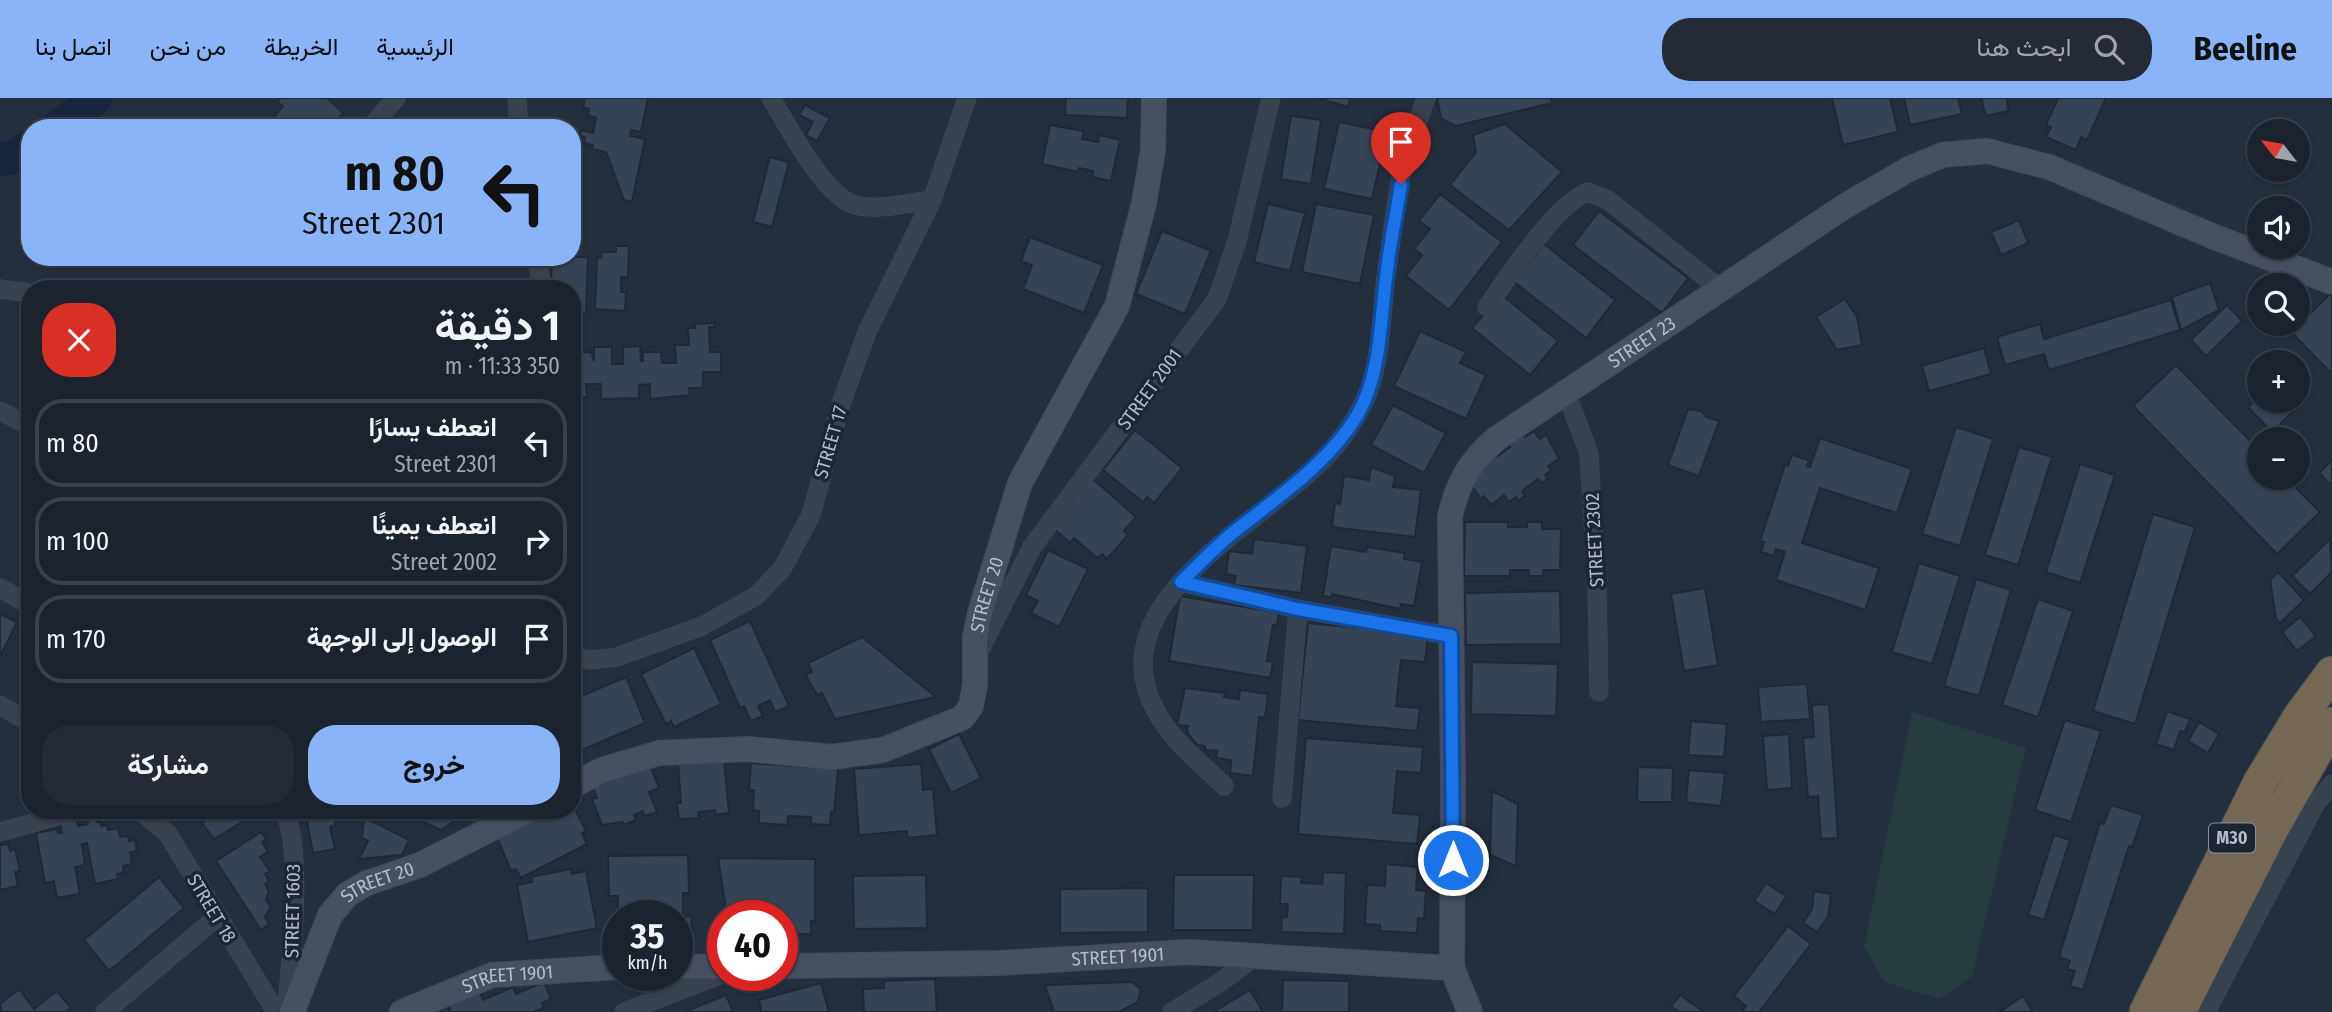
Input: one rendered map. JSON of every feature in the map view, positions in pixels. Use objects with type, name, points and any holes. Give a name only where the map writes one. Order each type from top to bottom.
[{"type":"highway","name":"M30","points":[[2146,1012],[2260,782],[2300,716],[2332,673]]},
{"type":"highway","name":"M30","points":[[2179,1012],[2271,830],[2332,724]]},
{"type":"street","points":[[378,119],[396,98]]},
{"type":"street","points":[[517,98],[518,119]]},
{"type":"street","name":"STREET 17","points":[[581,658],[617,657],[702,626],[756,596],[782,569],[811,515],[837,416],[867,332],[932,200],[967,98]]},
{"type":"street","name":"STREET 20","points":[[581,781],[602,770],[659,753],[747,749],[832,757],[883,750],[962,718],[971,706],[976,659],[975,637],[981,609],[1020,483],[1117,306],[1133,256],[1153,150],[1154,98]]},
{"type":"street","name":"STREET 2001","points":[[976,659],[1032,547],[1217,299],[1237,241],[1272,98]]},
{"type":"street","points":[[1224,786],[1174,739],[1156,712],[1140,665],[1152,625],[1181,582],[1232,533],[1280,497],[1334,449],[1357,414],[1368,392],[1379,343],[1387,264],[1404,163],[1426,98]]},
{"type":"street","points":[[773,99],[837,194],[853,204],[871,208],[932,200]]},
{"type":"street","name":"STREET 23","points":[[1470,1012],[1451,968],[1450,517],[1463,476],[1476,456],[1496,439],[1625,355],[1718,288],[1845,206],[1909,169],[1942,155],[1976,151],[2006,155],[2049,167],[2212,236],[2332,282]]},
{"type":"street","points":[[1487,307],[1515,267],[1570,201],[1589,192],[1608,200],[1718,288]]},
{"type":"street","points":[[0,289],[21,292]]},
{"type":"street","name":"STREET 2302","points":[[1566,392],[1589,454],[1597,590],[1599,692]]},
{"type":"street","points":[[0,411],[21,422]]},
{"type":"street","points":[[1181,582],[1298,609],[1451,636]]},
{"type":"street","points":[[0,588],[21,600]]},
{"type":"street","points":[[1282,798],[1298,609]]},
{"type":"street","points":[[0,705],[21,718]]},
{"type":"street","points":[[2206,1012],[2316,803],[2332,784]]},
{"type":"street","points":[[0,832],[47,819]]},
{"type":"street","name":"STREET 18","points":[[150,819],[168,834],[276,1012]]},
{"type":"street","name":"STREET 1603","points":[[286,819],[293,844],[293,942],[286,1012]]},
{"type":"street","name":"STREET 20","points":[[292,1012],[330,915],[348,894],[367,883],[420,865],[510,819]]},
{"type":"street","points":[[106,1012],[217,917]]},
{"type":"street","name":"STREET 1901","points":[[798,966],[999,962],[1179,952],[1451,968]]},
{"type":"street","points":[[1172,1012],[1257,955]]},
{"type":"street","name":"STREET 1901","points":[[402,1012],[492,975],[602,968]]},
{"type":"street","points":[[624,1012],[707,980]]},
{"type":"green space","points":[[1912,712],[2026,748],[1972,976],[1939,999],[1885,982],[1864,947]]},
{"type":"building","points":[[280,98],[327,98],[343,113],[338,119],[273,119],[283,106],[277,102]]},
{"type":"building","points":[[585,98],[648,98],[641,132],[631,130],[630,136],[645,139],[632,202],[624,200],[606,152],[592,149],[593,145],[584,143],[585,137],[581,136],[581,130],[593,133],[596,117],[588,116],[589,109],[583,107]]},
{"type":"building","points":[[1066,98],[1128,98],[1127,118],[1065,115]]},
{"type":"building","points":[[1317,98],[1350,98],[1348,107]]},
{"type":"building","points":[[1437,98],[1551,98],[1552,103],[1455,126],[1441,118]]},
{"type":"building","points":[[1832,98],[1890,98],[1898,132],[1843,145]]},
{"type":"building","points":[[1904,98],[1958,98],[1962,114],[1910,125]]},
{"type":"building","points":[[1981,98],[2007,98],[2008,111],[1986,116]]},
{"type":"building","points":[[2058,98],[2106,98],[2087,140],[2081,137],[2076,150],[2046,137],[2051,127],[2046,125]]},
{"type":"building","points":[[805,105],[830,118],[817,141],[806,135],[813,122],[799,115]]},
{"type":"building","points":[[1291,116],[1321,120],[1311,184],[1281,179]]},
{"type":"building","points":[[1339,122],[1387,132],[1372,199],[1324,189]]},
{"type":"building","points":[[1505,124],[1562,172],[1509,230],[1450,185],[1476,152],[1473,135]]},
{"type":"building","points":[[1050,125],[1084,131],[1082,139],[1098,142],[1099,135],[1120,140],[1111,181],[1092,177],[1093,171],[1079,168],[1078,172],[1042,164]]},
{"type":"building","points":[[770,157],[789,162],[772,227],[753,222]]},
{"type":"building","points":[[1440,194],[1502,242],[1449,310],[1406,276],[1422,255],[1414,249],[1430,229],[1419,221]]},
{"type":"building","points":[[1268,204],[1305,213],[1290,271],[1254,262]]},
{"type":"building","points":[[1316,204],[1374,215],[1360,284],[1302,272]]},
{"type":"building","points":[[1599,211],[1688,278],[1662,313],[1573,245]]},
{"type":"building","points":[[2019,220],[2028,243],[2001,255],[1991,232]]},
{"type":"building","points":[[1162,231],[1211,251],[1185,314],[1136,294]]},
{"type":"building","points":[[1030,237],[1103,265],[1084,313],[1023,289],[1032,265],[1021,261]]},
{"type":"building","points":[[1544,244],[1615,300],[1586,338],[1514,282]]},
{"type":"building","points":[[616,246],[629,246],[628,277],[621,277],[621,292],[626,292],[625,311],[595,309],[597,258],[601,258],[601,252],[616,252]]},
{"type":"building","points":[[581,257],[588,257],[586,314],[581,314],[581,280],[551,280],[552,266],[581,266]]},
{"type":"building","points":[[2210,283],[2219,310],[2181,330],[2172,297]]},
{"type":"building","points":[[1501,294],[1558,341],[1530,375],[1472,328]]},
{"type":"building","points":[[2330,294],[2332,296],[2332,374],[2295,336],[2310,336],[2310,313]]},
{"type":"building","points":[[1845,299],[1857,317],[1862,345],[1837,350],[1816,317]]},
{"type":"building","points":[[2171,300],[2180,330],[2049,370],[2044,354],[2005,365],[1997,337],[2040,324],[2044,339]]},
{"type":"building","points":[[2227,305],[2242,321],[2206,356],[2191,340]]},
{"type":"building","points":[[715,323],[715,327],[709,327],[710,352],[721,352],[721,372],[703,372],[703,388],[689,388],[690,395],[650,399],[650,384],[639,385],[639,398],[601,399],[601,384],[586,384],[587,397],[581,397],[581,353],[591,352],[594,361],[594,347],[612,347],[612,364],[623,364],[623,347],[640,346],[641,361],[643,352],[661,352],[662,363],[676,363],[675,345],[689,345],[688,328],[695,328],[695,324]]},
{"type":"building","points":[[1420,331],[1466,352],[1460,363],[1486,375],[1466,419],[1394,386]]},
{"type":"building","points":[[1984,348],[1991,374],[1929,391],[1922,366]]},
{"type":"building","points":[[2176,365],[2247,438],[2247,490],[2298,490],[2320,512],[2277,554],[2133,406]]},
{"type":"building","points":[[1393,405],[1446,433],[1424,473],[1371,445]]},
{"type":"building","points":[[1688,409],[1702,411],[1706,417],[1719,421],[1699,476],[1668,465]]},
{"type":"building","points":[[2254,413],[2292,413],[2277,427],[2267,427]]},
{"type":"building","points":[[1956,427],[1993,439],[1960,546],[1922,534]]},
{"type":"building","points":[[1135,430],[1182,468],[1154,503],[1147,497],[1143,502],[1103,470]]},
{"type":"building","points":[[1521,431],[1525,437],[1534,431],[1540,439],[1546,434],[1559,459],[1548,466],[1551,470],[1545,475],[1548,479],[1541,483],[1538,479],[1522,491],[1525,496],[1518,501],[1516,497],[1509,502],[1504,495],[1491,505],[1484,496],[1481,499],[1471,485],[1475,483],[1469,474],[1494,451],[1498,456],[1510,447],[1507,441]]},
{"type":"building","points":[[1820,438],[1912,469],[1897,513],[1820,488],[1802,543],[1879,568],[1865,610],[1776,580],[1785,552],[1776,549],[1774,556],[1761,552],[1764,542],[1760,541],[1785,465],[1788,466],[1792,455],[1809,460],[1807,466],[1810,467]]},
{"type":"building","points":[[2019,447],[2052,457],[2018,565],[1985,555]]},
{"type":"building","points":[[2332,460],[2332,486],[2319,473]]},
{"type":"building","points":[[2080,464],[2115,475],[2080,583],[2046,572]]},
{"type":"building","points":[[1371,467],[1395,476],[1393,487],[1421,490],[1415,537],[1332,527],[1335,503],[1340,504],[1344,476],[1369,480]]},
{"type":"building","points":[[1093,479],[1136,517],[1124,531],[1128,535],[1107,559],[1102,554],[1097,558],[1074,538],[1070,543],[1051,526]]},
{"type":"building","points":[[2153,514],[2195,527],[2135,724],[2093,711]]},
{"type":"building","points":[[1465,522],[1508,522],[1508,527],[1527,527],[1527,522],[1542,522],[1542,529],[1561,529],[1560,570],[1543,570],[1543,576],[1529,576],[1529,570],[1510,570],[1510,576],[1464,576]]},
{"type":"building","points":[[1254,539],[1307,546],[1301,593],[1234,585],[1236,576],[1226,574],[1229,551],[1252,554]]},
{"type":"building","points":[[2330,539],[2332,572],[2310,594],[2292,576]]},
{"type":"building","points":[[1331,546],[1366,552],[1367,547],[1405,553],[1404,559],[1422,562],[1414,606],[1401,604],[1400,609],[1332,594],[1332,597],[1323,596]]},
{"type":"building","points":[[1048,550],[1088,569],[1059,627],[1031,613],[1038,601],[1026,595]]},
{"type":"building","points":[[1919,563],[1960,576],[1932,664],[1892,652]]},
{"type":"building","points":[[2278,572],[2304,600],[2280,623],[2276,619],[2270,580]]},
{"type":"building","points":[[1976,579],[2011,590],[1979,696],[1944,686]]},
{"type":"building","points":[[1705,588],[1718,665],[1684,671],[1671,594]]},
{"type":"building","points":[[1560,591],[1561,644],[1466,645],[1465,593]]},
{"type":"building","points":[[1180,596],[1279,613],[1277,625],[1273,625],[1267,661],[1273,662],[1270,678],[1169,661]]},
{"type":"building","points":[[2038,599],[2073,611],[2038,717],[2002,705]]},
{"type":"building","points":[[0,614],[17,622],[0,657]]},
{"type":"building","points":[[2300,617],[2316,636],[2297,651],[2282,632]]},
{"type":"building","points":[[750,621],[789,706],[775,712],[770,700],[758,706],[763,716],[751,721],[744,706],[740,708],[710,640]]},
{"type":"building","points":[[1308,623],[1428,635],[1425,662],[1401,660],[1396,706],[1420,708],[1417,731],[1298,720]]},
{"type":"building","points":[[862,637],[936,697],[835,719],[822,693],[817,695],[805,674],[812,672],[808,663]]},
{"type":"building","points":[[694,648],[721,704],[674,727],[671,721],[666,724],[641,674]]},
{"type":"building","points":[[1472,662],[1558,664],[1556,716],[1471,714]]},
{"type":"building","points":[[626,677],[645,723],[581,750],[581,696]]},
{"type":"building","points":[[1807,684],[1810,719],[1761,722],[1758,687]]},
{"type":"building","points":[[1185,688],[1225,693],[1224,697],[1239,699],[1240,690],[1268,694],[1265,718],[1259,717],[1253,776],[1230,773],[1231,760],[1216,758],[1217,751],[1205,750],[1205,746],[1197,745],[1187,732],[1188,726],[1177,725]]},
{"type":"building","points":[[1829,704],[1838,838],[1821,839],[1818,796],[1808,797],[1803,738],[1814,737],[1812,705]]},
{"type":"building","points":[[2167,711],[2190,719],[2185,732],[2180,731],[2174,750],[2156,744]]},
{"type":"building","points":[[2065,720],[2101,731],[2071,822],[2035,810]]},
{"type":"building","points":[[1691,721],[1727,724],[1724,757],[1688,755]]},
{"type":"building","points":[[2199,722],[2219,734],[2208,753],[2188,741]]},
{"type":"building","points":[[959,734],[981,778],[951,793],[929,749]]},
{"type":"building","points":[[1789,734],[1792,788],[1767,790],[1763,736]]},
{"type":"building","points":[[1306,738],[1423,747],[1421,773],[1397,771],[1393,813],[1420,815],[1417,844],[1298,834]]},
{"type":"building","points":[[724,760],[729,813],[715,815],[715,810],[698,812],[699,818],[679,819],[677,803],[681,803],[678,764]]},
{"type":"building","points":[[649,763],[659,788],[649,792],[657,812],[645,816],[643,811],[634,815],[636,820],[624,825],[623,822],[602,825],[592,799],[597,798],[591,783],[620,772],[622,777]]},
{"type":"building","points":[[751,763],[838,769],[834,812],[831,812],[830,825],[811,824],[811,817],[788,816],[787,825],[759,823],[759,811],[753,810],[754,790],[749,790]]},
{"type":"building","points":[[921,764],[923,790],[933,789],[937,835],[908,838],[907,831],[859,835],[854,769]]},
{"type":"building","points":[[1638,767],[1673,768],[1672,802],[1637,802]]},
{"type":"building","points":[[1689,770],[1725,773],[1721,806],[1686,802]]},
{"type":"building","points":[[1492,791],[1518,804],[1516,866],[1490,855]]},
{"type":"building","points":[[2111,805],[2143,815],[2132,847],[2129,846],[2083,990],[2070,986],[2075,971],[2067,969],[2070,961],[2059,957],[2100,823],[2104,824]]},
{"type":"building","points":[[87,819],[96,819],[101,826],[107,825],[108,830],[118,828],[120,837],[128,836],[129,841],[135,840],[137,851],[130,852],[132,864],[123,866],[124,872],[117,874],[118,879],[95,884],[87,843],[82,844],[85,865],[75,867],[80,894],[57,898],[54,881],[45,883],[36,833],[57,829],[58,833],[62,833],[60,823],[77,820],[78,826],[88,824]]},
{"type":"building","points":[[207,819],[247,819],[214,839],[202,823]]},
{"type":"building","points":[[307,819],[335,819],[336,825],[330,827],[335,849],[313,853]]},
{"type":"building","points":[[364,819],[368,819],[409,840],[402,855],[359,859],[368,841],[362,838]]},
{"type":"building","points":[[417,819],[457,819],[441,830]]},
{"type":"building","points":[[527,819],[580,819],[586,831],[582,833],[587,844],[521,878],[516,869],[511,871],[496,835]]},
{"type":"building","points":[[261,832],[266,839],[262,842],[268,852],[260,857],[270,871],[265,874],[269,881],[265,884],[269,891],[266,900],[271,907],[265,917],[269,924],[261,930],[216,861]]},
{"type":"building","points":[[2054,835],[2070,840],[2044,920],[2028,915]]},
{"type":"building","points":[[0,841],[2,845],[8,844],[10,851],[15,849],[20,871],[15,872],[18,886],[0,890]]},
{"type":"building","points":[[688,855],[689,893],[683,893],[683,900],[618,900],[618,896],[609,896],[608,856]]},
{"type":"building","points":[[718,858],[815,859],[815,921],[811,921],[811,934],[798,934],[798,900],[725,900]]},
{"type":"building","points":[[1386,864],[1418,867],[1416,890],[1426,891],[1424,919],[1418,918],[1417,933],[1380,931],[1380,925],[1365,924],[1367,885],[1385,886]]},
{"type":"building","points":[[571,869],[572,874],[586,871],[597,928],[528,942],[517,885],[532,882],[531,877]]},
{"type":"building","points":[[1323,872],[1346,873],[1344,934],[1281,932],[1282,917],[1287,917],[1288,904],[1280,904],[1281,876],[1302,877],[1301,883],[1322,884]]},
{"type":"building","points":[[926,875],[927,928],[854,929],[853,876]]},
{"type":"building","points":[[1174,875],[1254,875],[1253,930],[1173,930]]},
{"type":"building","points":[[159,877],[184,908],[109,971],[84,940]]},
{"type":"building","points":[[1766,883],[1786,896],[1775,914],[1754,901]]},
{"type":"building","points":[[1148,888],[1148,932],[1060,933],[1060,889]]},
{"type":"building","points":[[1814,891],[1831,894],[1828,917],[1817,932],[1803,923],[1812,909]]},
{"type":"building","points":[[1788,926],[1811,944],[1759,1012],[1742,1012],[1746,1006],[1734,996]]},
{"type":"building","points":[[935,979],[937,1012],[864,1012],[863,989],[884,988],[884,981]]},
{"type":"building","points":[[1283,980],[1349,981],[1349,1012],[1282,1012]]},
{"type":"building","points":[[544,982],[551,999],[542,1003],[544,1008],[533,1012],[451,1012],[448,1005],[480,992],[483,1000],[513,987],[516,994]]},
{"type":"building","points":[[1132,982],[1141,989],[1138,1002],[1119,1012],[1054,1012],[1045,985]]},
{"type":"building","points":[[821,983],[829,1012],[762,1012],[759,1000]]},
{"type":"building","points":[[19,989],[34,1009],[57,991],[71,1008],[66,1012],[2,1012],[0,1004]]},
{"type":"building","points":[[1250,990],[1263,1012],[1213,1012]]},
{"type":"building","points":[[726,995],[733,1012],[684,1012]]},
{"type":"building","points":[[1680,995],[1704,1012],[1679,1012],[1671,1006]]},
{"type":"building","points":[[2023,996],[2033,1012],[1999,1012]]},
{"type":"waterway","points":[[68,119],[96,98]]},
{"type":"waterway","points":[[0,160],[12,158],[21,152]]},
{"type":"route","points":[[1401,184],[1387,264],[1379,343],[1368,392],[1357,414],[1334,449],[1280,497],[1232,533],[1181,582],[1298,609],[1451,636],[1453,860]]}]
